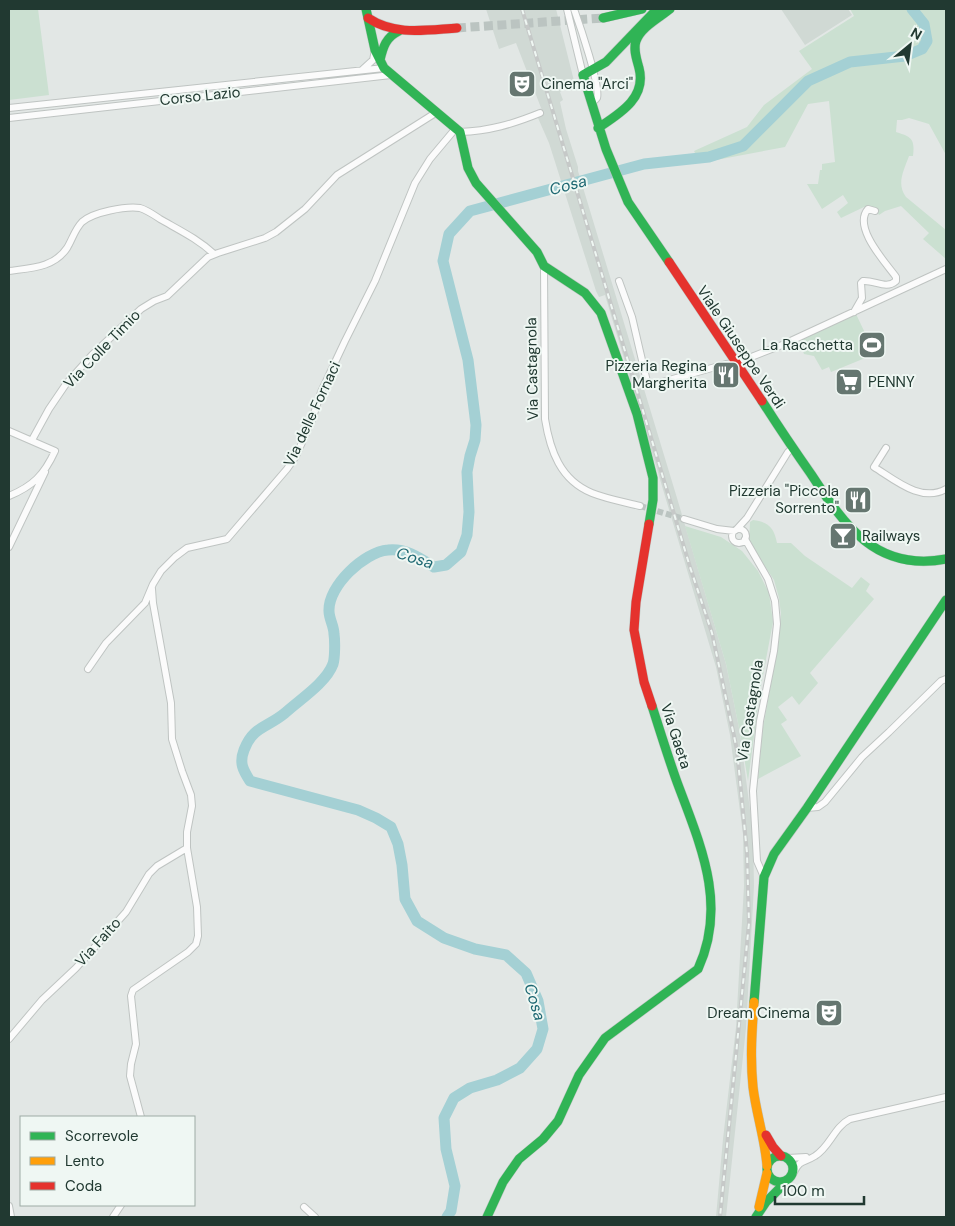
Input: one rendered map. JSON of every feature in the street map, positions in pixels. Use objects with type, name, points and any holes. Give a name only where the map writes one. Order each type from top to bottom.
[{"type":"main road","points":[[603,18],[642,9]]},
{"type":"main road","points":[[583,75],[612,57],[637,28],[657,9]]},
{"type":"main road","points":[[598,128],[625,109],[634,100],[641,78],[635,54],[637,40],[642,32],[670,9]]},
{"type":"main road","points":[[367,13],[384,28],[400,31],[457,28]]},
{"type":"main road","points":[[367,13],[375,50],[382,64],[392,75],[458,130]]},
{"type":"main road","points":[[372,37],[384,28]]},
{"type":"main road","points":[[372,37],[386,38],[400,31]]},
{"type":"main road","points":[[382,64],[383,45],[386,38]]},
{"type":"main road","name":"Viale Giuseppe Verdi","points":[[583,75],[598,128],[628,202],[824,493],[852,530],[875,548],[894,556],[917,562],[945,561]]},
{"type":"main road","name":"Via Gaeta","points":[[458,130],[468,168],[476,183],[537,252],[544,266],[585,293],[601,313],[637,414],[653,478],[653,500],[636,602],[634,630],[644,682],[702,850],[710,882],[711,916],[705,954],[698,969],[605,1038],[578,1075],[558,1122],[543,1139],[519,1159],[502,1182],[487,1217]]},
{"type":"main road","points":[[761,1126],[773,1147],[793,1164],[794,1172],[766,1202],[756,1217],[767,1169],[766,1150],[761,1126],[753,1087],[751,1048],[756,956],[764,877],[774,854],[807,808],[946,600]]},
{"type":"main road","points":[[767,1169],[774,1157],[785,1157]]},
{"type":"main road","points":[[767,1169],[775,1182],[786,1182]]},
{"type":"street","points":[[568,9],[583,75]]},
{"type":"street","points":[[574,9],[592,68],[597,96],[591,103]]},
{"type":"street","points":[[361,70],[373,60],[375,50]]},
{"type":"street","name":"Corso Lazio","points":[[9,108],[361,70],[382,64]]},
{"type":"street","name":"Corso Lazio","points":[[9,118],[392,75]]},
{"type":"street","name":"Via Colle Timio","points":[[32,440],[49,409],[66,384],[92,355],[141,309],[167,296],[214,254],[265,238],[290,223],[328,182],[337,175],[437,112]]},
{"type":"street","points":[[458,130],[497,128],[540,113]]},
{"type":"street","name":"Via delle Fornaci","points":[[88,669],[106,643],[145,603],[161,571],[175,557],[187,548],[227,539],[288,469],[312,420],[321,392],[375,281],[415,183],[430,159],[458,130]]},
{"type":"street","points":[[9,271],[44,266],[52,262],[66,250],[82,222],[102,213],[129,208],[141,208],[150,212],[182,230],[214,254]]},
{"type":"street","points":[[854,312],[862,298],[861,283],[863,281],[888,286],[896,281],[896,277],[867,237],[864,220],[865,212],[868,209],[875,210]]},
{"type":"street","name":"Via Castagnola","points":[[544,266],[545,419],[548,441],[558,464],[572,481],[591,493],[640,506]]},
{"type":"street","points":[[619,281],[632,317],[648,386],[726,364],[736,363],[782,345],[946,269]]},
{"type":"street","points":[[9,431],[55,451],[35,482],[9,496]]},
{"type":"street","points":[[735,541],[732,535],[747,518],[792,448]]},
{"type":"street","points":[[886,448],[874,467],[921,493],[930,495],[946,489]]},
{"type":"street","points":[[9,547],[45,475],[45,469]]},
{"type":"street","points":[[735,541],[742,542],[745,537],[747,518]]},
{"type":"street","points":[[684,519],[718,529],[741,530],[752,554]]},
{"type":"street","points":[[718,529],[752,554]]},
{"type":"street","name":"Via Castagnola","points":[[752,554],[768,580],[775,601],[777,624],[774,651],[760,720],[754,783],[757,861],[764,877]]},
{"type":"street","points":[[141,1116],[130,1076],[136,1044],[131,996],[133,990],[188,952],[196,944],[198,936],[197,908],[187,848],[192,806],[191,795],[172,739],[171,702],[152,603],[152,588]]},
{"type":"street","points":[[807,808],[818,807],[825,802],[862,757],[946,679]]},
{"type":"street","name":"Via Faito","points":[[9,1039],[42,1000],[76,968],[126,912],[149,874],[157,866],[187,848]]},
{"type":"street","points":[[794,1172],[800,1162],[815,1156],[821,1151],[837,1131],[840,1124],[850,1119],[946,1097]]},
{"type":"street","points":[[785,1157],[808,1156],[821,1151]]},
{"type":"street","points":[[9,1206],[11,1217]]},
{"type":"street","points":[[113,1217],[120,1206]]},
{"type":"street","points":[[304,1207],[315,1217]]},
{"type":"shaded area","points":[[486,9],[556,9],[574,81],[560,92],[563,100],[560,102],[566,129],[726,664],[740,733],[753,833],[754,886],[746,1028],[726,1217],[716,1217],[736,1027],[744,886],[743,834],[730,735],[716,667],[605,295],[599,297],[596,291],[549,143],[538,118],[543,113],[516,43],[499,49]]},
{"type":"shaded area","points":[[781,9],[848,9],[852,15],[805,45]]},
{"type":"green space","points":[[9,9],[38,9],[49,95],[9,100]]},
{"type":"green space","points":[[850,9],[946,9],[946,155],[929,124],[909,118],[897,120],[896,132],[906,135],[913,142],[913,156],[909,156],[901,182],[903,192],[906,197],[946,230],[946,259],[923,239],[929,233],[901,206],[879,215],[874,207],[864,207],[841,218],[837,212],[848,203],[843,195],[822,209],[807,184],[818,184],[822,164],[835,162],[829,101],[808,104],[785,147],[700,163],[694,151],[747,127],[764,105],[812,69],[799,51],[854,16]]},
{"type":"green space","points":[[856,314],[875,354],[831,372],[829,367],[822,370],[814,356],[804,354],[799,341]]},
{"type":"green space","points":[[753,520],[770,526],[777,543],[791,543],[805,556],[852,588],[861,577],[870,584],[866,591],[874,599],[810,673],[818,683],[799,705],[792,696],[778,707],[787,720],[781,724],[801,756],[758,779],[763,727],[777,653],[781,614],[774,580],[749,542],[750,522]]},
{"type":"green space","points":[[685,526],[721,537],[742,551],[758,571],[769,593],[773,622],[760,691],[748,781],[726,664]]},
{"type":"waterway","name":"Cosa","points":[[447,1217],[451,1211],[455,1186],[446,1149],[444,1118],[454,1098],[470,1088],[497,1080],[520,1068],[537,1049],[543,1029],[538,1001],[526,973],[506,955],[475,949],[444,938],[417,921],[405,899],[398,844],[391,827],[358,810],[250,781],[242,766],[244,750],[256,732],[285,713],[312,691],[330,671],[334,661],[335,649],[334,631],[329,614],[330,601],[334,591],[349,572],[369,557],[388,550],[407,552],[434,567],[446,565],[461,552],[467,535],[469,512],[467,472],[475,440],[476,425],[468,360],[443,261],[449,234],[470,211],[644,164],[709,157],[743,146],[808,81],[850,62],[905,56],[922,49],[927,41],[924,24],[912,9]]},
{"type":"tunnel","points":[[457,28],[603,18]]},
{"type":"tunnel","points":[[640,506],[684,519]]},
{"type":"railway","points":[[522,9],[690,567],[712,633],[737,750],[747,853],[749,923],[720,1217]]},
{"type":"traffic: fast","points":[[366,9],[375,50],[384,68],[460,132],[468,168],[476,183],[537,252],[544,266],[585,293],[601,313],[637,414],[653,478],[653,500],[649,524]]},
{"type":"traffic: fast","points":[[603,18],[642,9]]},
{"type":"traffic: fast","points":[[657,9],[606,62],[583,75],[606,149],[628,202],[669,262]]},
{"type":"traffic: fast","points":[[598,128],[622,111],[635,96],[639,88],[640,79],[635,51],[638,36],[646,27],[670,9]]},
{"type":"traffic: fast","points":[[380,60],[386,43],[391,36],[399,31]]},
{"type":"traffic: fast","points":[[762,401],[837,511],[865,541],[881,552],[900,559],[921,561],[946,559]]},
{"type":"traffic: fast","points":[[754,1002],[764,877],[774,854],[807,808],[946,600]]},
{"type":"traffic: fast","points":[[487,1217],[503,1182],[519,1159],[543,1139],[558,1121],[579,1075],[605,1038],[698,969],[707,945],[711,921],[711,898],[702,851],[652,706]]},
{"type":"traffic: fast","points":[[780,1156],[789,1160],[793,1169],[789,1178],[780,1182],[771,1178],[767,1169],[771,1160],[780,1156]]},
{"type":"traffic: fast","points":[[756,1217],[766,1202],[786,1182]]},
{"type":"traffic: slow","points":[[754,1002],[752,1076],[767,1166]]},
{"type":"traffic: slow","points":[[759,1207],[767,1173]]},
{"type":"traffic: jam","points":[[368,18],[378,24],[400,30],[457,28]]},
{"type":"traffic: jam","points":[[669,262],[762,401]]},
{"type":"traffic: jam","points":[[649,524],[636,602],[634,630],[644,682],[652,706]]},
{"type":"traffic: jam","points":[[766,1135],[781,1156]]},
{"type":"place","name":"Cinema \"Arci\"","points":[[522,84]]},
{"type":"place","name":"La Racchetta","points":[[872,345]]},
{"type":"place","name":"Pizzeria Regina Margherita","points":[[726,375]]},
{"type":"place","name":"PENNY","points":[[849,382]]},
{"type":"place","name":"Pizzeria \"Piccola Sorrento\"","points":[[858,500]]},
{"type":"place","name":"Railways","points":[[843,536]]},
{"type":"place","name":"Dream Cinema","points":[[829,1013]]}]
